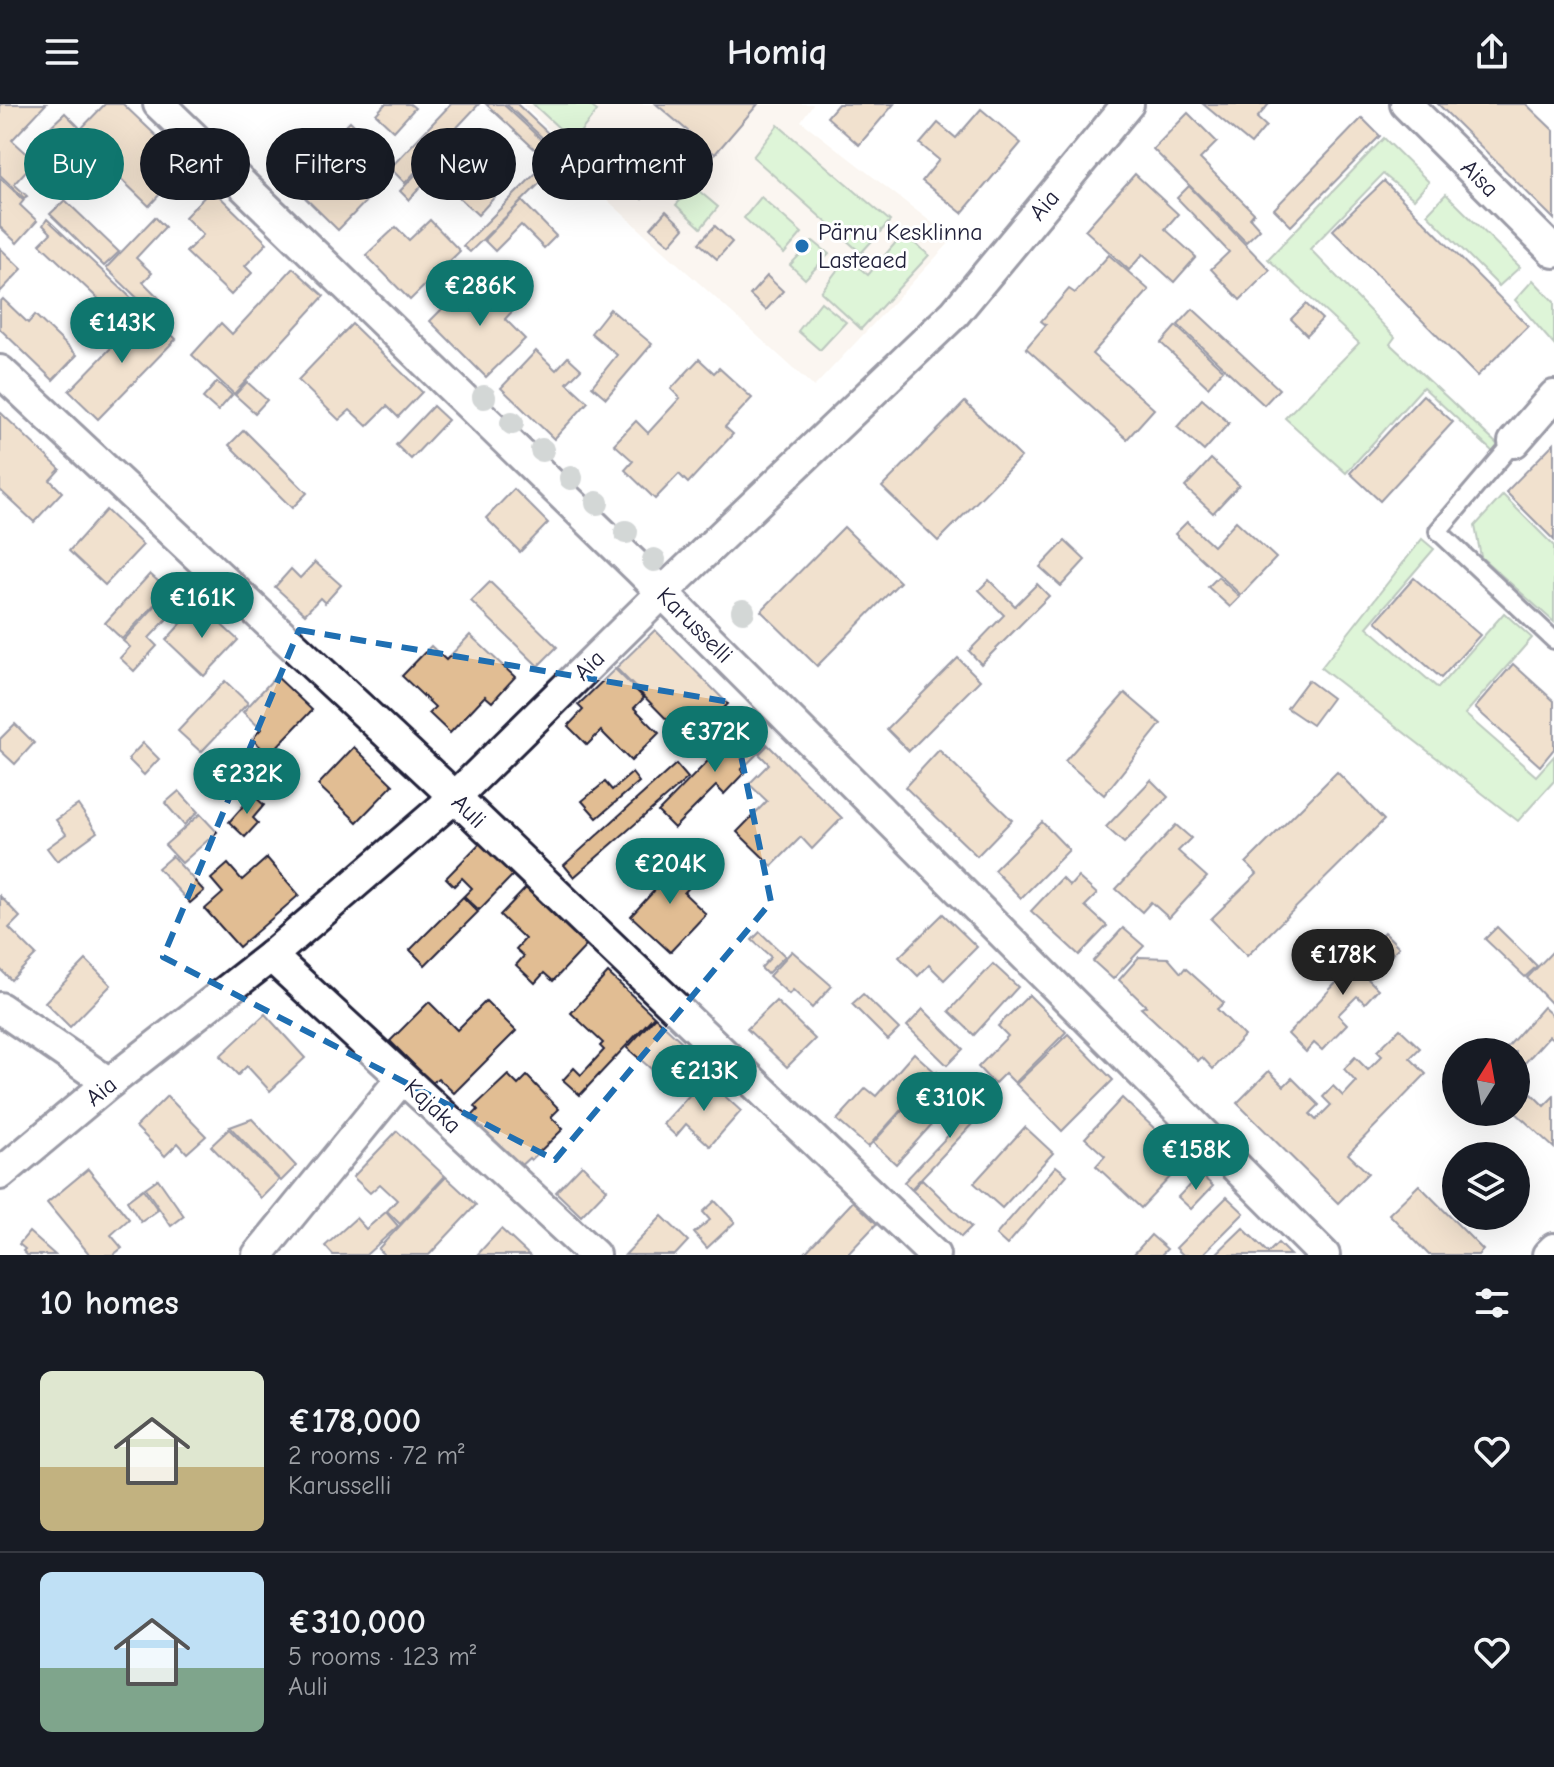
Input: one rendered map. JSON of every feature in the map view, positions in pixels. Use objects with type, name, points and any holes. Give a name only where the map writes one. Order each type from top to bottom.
[{"type":"street","name":"Karusselli","points":[[159,104],[662,593],[1324,1255]]},
{"type":"street","name":"Aia","points":[[0,1174],[109,1083],[271,956],[455,797],[662,593],[955,313],[1128,104]]},
{"type":"street","name":"Aisa","points":[[1406,104],[1554,252]]},
{"type":"street","name":"Auli","points":[[0,371],[455,797],[934,1255]]},
{"type":"street","points":[[1514,442],[1554,396]]},
{"type":"street","name":"Kajaka","points":[[271,956],[594,1255]]},
{"type":"street","points":[[0,1008],[109,1083]]},
{"type":"street","points":[[258,1255],[402,1078]]},
{"type":"street","points":[[1548,1255],[1554,1249]]},
{"type":"lane","points":[[1514,442],[1438,531],[1554,640]]},
{"type":"highlighted area","points":[[299,630],[730,702],[771,902],[555,1160],[163,957]]},
{"type":"shaded area","name":"Pärnu Kesklinna Lasteaed","points":[[522,104],[813,104],[801,121],[953,239],[814,387],[607,200],[713,200],[713,128],[548,128]]},
{"type":"green space","points":[[533,104],[588,104],[597,111],[583,128],[559,128]]},
{"type":"green space","points":[[778,125],[890,221],[861,253],[753,157]]},
{"type":"green space","points":[[1384,138],[1429,182],[1414,199],[1383,174],[1310,249],[1395,337],[1390,344],[1499,446],[1494,453],[1423,387],[1346,473],[1285,418],[1359,343],[1268,259]]},
{"type":"green space","points":[[1446,194],[1520,267],[1499,286],[1427,214]]},
{"type":"green space","points":[[761,197],[802,233],[784,254],[744,218]]},
{"type":"green space","points":[[680,200],[710,200],[718,207],[701,228],[676,205]]},
{"type":"green space","points":[[903,234],[929,255],[861,329],[821,292],[847,257],[868,275]]},
{"type":"green space","points":[[813,241],[829,254],[805,279],[790,265]]},
{"type":"green space","points":[[1533,280],[1554,302],[1554,345],[1515,300]]},
{"type":"green space","points":[[821,302],[846,322],[820,350],[798,331]]},
{"type":"green space","points":[[1503,495],[1554,546],[1554,622],[1481,557],[1475,526]]},
{"type":"green space","points":[[1422,539],[1434,549],[1367,627],[1438,688],[1504,613],[1532,638],[1465,714],[1536,776],[1554,756],[1554,781],[1518,821],[1321,668]]},
{"type":"building","points":[[0,104],[46,104],[12,140],[24,151],[24,173],[14,184],[24,193],[24,198],[0,175]]},
{"type":"building","points":[[105,104],[123,104],[148,128],[140,128],[140,197],[124,182],[124,128],[82,128]]},
{"type":"building","points":[[385,104],[410,104],[415,108],[395,130],[376,114]]},
{"type":"building","points":[[451,104],[479,104],[457,128],[428,128]]},
{"type":"building","points":[[486,104],[503,104],[532,131],[532,147],[516,132],[516,128],[512,128]]},
{"type":"building","points":[[506,104],[517,104],[543,128],[532,128]]},
{"type":"building","points":[[656,104],[758,104],[715,154],[713,128],[684,128]]},
{"type":"building","points":[[838,104],[894,104],[859,145],[827,117]]},
{"type":"building","points":[[1203,104],[1269,104],[1257,118],[1266,126],[1251,144]]},
{"type":"building","points":[[1438,104],[1526,104],[1554,131],[1554,219]]},
{"type":"building","points":[[981,109],[1021,143],[962,213],[922,181],[939,160],[920,144],[938,123],[956,138]]},
{"type":"building","points":[[65,113],[79,127],[78,128],[49,128]]},
{"type":"building","points":[[1188,113],[1217,142],[1200,159],[1254,213],[1250,218],[1260,229],[1246,242],[1153,149]]},
{"type":"building","points":[[1362,118],[1380,136],[1291,226],[1274,209]]},
{"type":"building","points":[[350,121],[357,128],[343,128]]},
{"type":"building","points":[[411,146],[411,177],[405,183],[395,173],[395,163]]},
{"type":"building","points":[[1135,174],[1178,214],[1165,229],[1196,257],[1174,282],[1143,254],[1129,270],[1085,230]]},
{"type":"building","points":[[532,177],[532,191],[470,252],[463,246],[509,200],[516,200],[516,193]]},
{"type":"building","points":[[0,178],[24,200],[20,205],[37,221],[17,243],[0,227]]},
{"type":"building","points":[[411,179],[409,200],[400,191]]},
{"type":"building","points":[[1384,181],[1528,326],[1477,376],[1333,230]]},
{"type":"building","points":[[1189,186],[1270,270],[1240,300],[1211,269],[1229,252],[1177,198]]},
{"type":"building","points":[[65,200],[119,252],[104,266],[50,214]]},
{"type":"building","points":[[201,200],[223,200],[267,243],[245,266],[252,273],[231,295],[186,252],[203,235],[185,217]]},
{"type":"building","points":[[307,200],[367,200],[338,230]]},
{"type":"building","points":[[462,200],[492,200],[478,215]]},
{"type":"building","points":[[522,201],[556,236],[544,248],[521,225],[495,251],[484,240]]},
{"type":"building","points":[[666,211],[684,228],[670,244],[651,228]]},
{"type":"building","points":[[155,217],[165,227],[136,258],[152,273],[143,282],[167,306],[157,317],[106,268]]},
{"type":"building","points":[[47,219],[143,309],[127,326],[40,244],[51,233],[43,225]]},
{"type":"building","points":[[430,220],[460,251],[410,300],[366,255],[396,227],[409,240]]},
{"type":"building","points":[[715,226],[732,242],[717,259],[699,243]]},
{"type":"building","points":[[0,248],[22,269],[0,292]]},
{"type":"building","points":[[1109,255],[1149,290],[1092,354],[1154,409],[1127,439],[1026,348],[1046,325],[1041,321],[1069,289],[1075,293]]},
{"type":"building","points":[[293,268],[324,296],[234,394],[192,355],[221,323],[232,334]]},
{"type":"building","points":[[767,276],[783,291],[766,310],[750,295]]},
{"type":"building","points":[[468,283],[488,304],[503,289],[519,304],[505,319],[525,339],[486,377],[430,321]]},
{"type":"building","points":[[3,299],[28,323],[35,315],[77,355],[53,380],[0,329],[0,302]]},
{"type":"building","points":[[1306,304],[1322,319],[1307,335],[1291,319]]},
{"type":"building","points":[[610,309],[652,344],[606,398],[592,386],[617,355],[591,333]]},
{"type":"building","points":[[1193,309],[1279,389],[1264,405],[1178,325]]},
{"type":"building","points":[[147,311],[176,339],[98,419],[69,391]]},
{"type":"building","points":[[352,324],[422,392],[398,417],[387,406],[367,426],[350,410],[339,420],[298,380]]},
{"type":"building","points":[[1176,326],[1223,370],[1208,387],[1161,343]]},
{"type":"building","points":[[536,351],[556,370],[568,357],[581,369],[567,383],[588,402],[554,439],[501,388]]},
{"type":"building","points":[[699,359],[714,373],[719,368],[752,398],[725,427],[733,434],[688,483],[679,474],[655,499],[625,470],[633,461],[614,444],[636,421],[648,433],[680,398],[671,389]]},
{"type":"building","points":[[217,382],[232,395],[218,411],[203,398]]},
{"type":"building","points":[[247,382],[267,400],[255,413],[235,395]]},
{"type":"building","points":[[1423,395],[1453,422],[1380,501],[1350,473]]},
{"type":"building","points":[[1202,399],[1229,423],[1204,451],[1177,427]]},
{"type":"building","points":[[965,402],[1021,457],[938,541],[882,487]]},
{"type":"building","points":[[433,406],[448,420],[411,459],[396,445]]},
{"type":"building","points":[[0,412],[60,469],[50,480],[62,492],[34,522],[0,490]]},
{"type":"building","points":[[244,430],[307,493],[292,508],[229,445]]},
{"type":"building","points":[[1554,443],[1554,540],[1506,492]]},
{"type":"building","points":[[1211,459],[1239,485],[1213,513],[1185,487]]},
{"type":"building","points":[[514,489],[548,523],[520,552],[486,518]]},
{"type":"building","points":[[106,510],[143,545],[105,585],[69,551]]},
{"type":"building","points":[[1236,521],[1276,558],[1241,595],[1175,534],[1187,522],[1213,546]]},
{"type":"building","points":[[844,527],[900,582],[817,666],[761,611]]},
{"type":"building","points":[[1065,541],[1085,560],[1061,586],[1040,567]]},
{"type":"building","points":[[315,562],[341,585],[325,603],[320,598],[305,614],[275,587],[291,569],[300,578]]},
{"type":"building","points":[[150,574],[168,590],[122,639],[105,623]]},
{"type":"building","points":[[1218,577],[1240,597],[1230,607],[1208,587]]},
{"type":"building","points":[[1414,578],[1480,635],[1441,678],[1376,621]]},
{"type":"building","points":[[989,580],[1015,606],[1037,584],[1049,596],[981,664],[969,651],[1004,615],[979,590]]},
{"type":"building","points":[[490,582],[557,647],[538,666],[471,601]]},
{"type":"building","points":[[169,591],[182,603],[149,638],[157,646],[134,671],[120,658],[130,647],[123,641]]},
{"type":"building","points":[[199,604],[238,640],[204,676],[166,640]]},
{"type":"building","points":[[655,630],[728,704],[689,742],[616,668]]},
{"type":"building","points":[[470,635],[515,677],[492,702],[485,696],[450,733],[429,713],[435,707],[402,676],[431,646],[446,660]]},
{"type":"building","points":[[958,658],[980,680],[909,751],[887,729]]},
{"type":"building","points":[[1513,664],[1554,701],[1554,749],[1540,766],[1475,708]]},
{"type":"building","points":[[615,669],[644,698],[634,708],[659,733],[631,761],[601,731],[587,745],[568,726],[583,710],[578,705]]},
{"type":"building","points":[[276,676],[312,710],[269,755],[252,739],[261,729],[243,712]]},
{"type":"building","points":[[1308,680],[1332,698],[1312,725],[1287,708]]},
{"type":"building","points":[[225,681],[248,703],[201,752],[178,731]]},
{"type":"building","points":[[1125,693],[1161,724],[1104,795],[1065,761]]},
{"type":"building","points":[[745,723],[767,744],[741,770],[744,773],[724,794],[716,786],[674,828],[658,812]]},
{"type":"building","points":[[15,724],[34,743],[15,764],[0,750],[0,739]]},
{"type":"building","points":[[143,743],[159,759],[144,775],[128,759]]},
{"type":"building","points":[[768,745],[842,818],[812,849],[801,837],[772,866],[737,832],[767,801],[749,784],[769,764],[759,754]]},
{"type":"building","points":[[354,747],[393,785],[357,822],[318,785]]},
{"type":"building","points":[[939,750],[1012,820],[977,856],[905,787]]},
{"type":"building","points":[[676,764],[688,778],[574,877],[564,865]]},
{"type":"building","points":[[1337,772],[1384,820],[1247,956],[1211,919],[1257,874],[1246,863]]},
{"type":"building","points":[[632,773],[639,782],[597,818],[582,801],[605,782],[612,790]]},
{"type":"building","points":[[1151,780],[1168,797],[1124,843],[1106,827]]},
{"type":"building","points":[[179,791],[198,812],[184,825],[165,803]]},
{"type":"building","points":[[253,795],[264,805],[253,818],[258,823],[245,837],[229,822]]},
{"type":"building","points":[[78,805],[97,832],[57,861],[47,848],[66,834],[56,820]]},
{"type":"building","points":[[200,814],[217,832],[182,863],[165,845]]},
{"type":"building","points":[[1042,822],[1069,850],[1021,898],[994,870]]},
{"type":"building","points":[[1176,825],[1191,838],[1178,851],[1207,877],[1169,918],[1151,902],[1142,912],[1116,889]]},
{"type":"building","points":[[481,842],[513,875],[479,910],[464,896],[472,888],[462,878],[454,886],[446,878]]},
{"type":"building","points":[[671,854],[697,879],[684,893],[706,914],[670,952],[631,916],[664,880],[655,872]]},
{"type":"building","points":[[172,856],[204,891],[190,903],[158,868]]},
{"type":"building","points":[[267,858],[299,895],[239,947],[205,909],[223,893],[211,879],[228,864],[242,880]]},
{"type":"building","points":[[1078,877],[1097,894],[1085,906],[1107,926],[1079,955],[1031,911],[1062,878],[1070,886]]},
{"type":"building","points":[[526,888],[587,945],[553,981],[544,973],[535,983],[516,965],[524,956],[516,949],[525,939],[500,915]]},
{"type":"building","points":[[0,896],[20,917],[9,928],[36,955],[11,980],[0,969]]},
{"type":"building","points":[[463,897],[478,912],[425,965],[410,950]]},
{"type":"building","points":[[943,914],[977,947],[944,980],[929,965],[918,976],[899,957]]},
{"type":"building","points":[[1497,927],[1537,966],[1525,977],[1485,939]]},
{"type":"building","points":[[1123,928],[1144,946],[1113,979],[1093,961]]},
{"type":"building","points":[[760,932],[785,956],[767,974],[761,968],[771,957],[752,940]]},
{"type":"building","points":[[1384,932],[1399,947],[1368,979],[1378,989],[1365,1003],[1357,996],[1338,1015],[1347,1024],[1322,1050],[1314,1043],[1306,1052],[1288,1034]]},
{"type":"building","points":[[1554,950],[1554,1004],[1553,1005],[1527,978]]},
{"type":"building","points":[[792,951],[832,986],[812,1008],[793,990],[789,994],[769,976]]},
{"type":"building","points":[[1139,957],[1168,958],[1181,973],[1185,968],[1224,1003],[1217,1009],[1244,1036],[1213,1069],[1202,1057],[1198,1061],[1141,1008],[1146,1006],[1119,980]]},
{"type":"building","points":[[86,960],[111,985],[70,1027],[45,1002]]},
{"type":"building","points":[[993,964],[1018,987],[974,1035],[949,1011]]},
{"type":"building","points":[[608,973],[654,1016],[580,1095],[563,1080],[574,1068],[581,1075],[604,1050],[600,1046],[603,1043],[571,1013]]},
{"type":"building","points":[[863,994],[899,1029],[888,1040],[852,1004]]},
{"type":"building","points":[[1029,995],[1066,1032],[1015,1083],[1005,1073],[994,1084],[978,1067],[1008,1036],[998,1026]]},
{"type":"building","points":[[486,1001],[516,1031],[454,1093],[438,1078],[432,1083],[390,1041],[429,1002],[457,1030]]},
{"type":"building","points":[[776,1001],[815,1039],[787,1067],[747,1029]]},
{"type":"building","points":[[1543,1007],[1554,1017],[1554,1040],[1549,1036],[1530,1057],[1530,1038],[1515,1038]]},
{"type":"building","points":[[923,1009],[963,1049],[947,1065],[907,1026]]},
{"type":"building","points":[[265,1014],[305,1058],[270,1091],[247,1066],[238,1075],[220,1056]]},
{"type":"building","points":[[655,1017],[683,1043],[656,1073],[627,1048]]},
{"type":"building","points":[[1400,1029],[1420,1048],[1410,1058],[1426,1074],[1348,1154],[1368,1173],[1338,1203],[1237,1103],[1269,1071],[1284,1086],[1292,1078],[1319,1105],[1310,1114],[1316,1120],[1331,1105],[1323,1097],[1333,1086],[1343,1096],[1356,1082],[1344,1069],[1355,1057],[1368,1070],[1382,1056],[1377,1051]]},
{"type":"building","points":[[1068,1034],[1113,1080],[1062,1131],[1016,1084]]},
{"type":"building","points":[[914,1053],[935,1072],[868,1147],[837,1120],[866,1088],[876,1096]]},
{"type":"building","points":[[937,1072],[960,1093],[896,1164],[873,1143]]},
{"type":"building","points":[[508,1075],[518,1085],[527,1076],[559,1109],[551,1117],[563,1129],[531,1160],[529,1158],[518,1168],[470,1118],[478,1110],[475,1106]]},
{"type":"building","points":[[705,1078],[741,1111],[710,1146],[686,1124],[676,1136],[663,1124]]},
{"type":"building","points":[[1532,1094],[1544,1106],[1554,1096],[1554,1148],[1530,1126]]},
{"type":"building","points":[[980,1095],[990,1105],[911,1189],[904,1182],[961,1122],[957,1119]]},
{"type":"building","points":[[167,1096],[206,1136],[187,1153],[178,1143],[165,1156],[136,1127]]},
{"type":"building","points":[[1122,1098],[1187,1159],[1141,1208],[1096,1166],[1105,1156],[1085,1138]]},
{"type":"building","points":[[252,1119],[296,1166],[281,1181],[230,1127]]},
{"type":"building","points":[[1025,1127],[1053,1153],[1002,1208],[974,1183]]},
{"type":"building","points":[[229,1129],[279,1180],[261,1198],[211,1146]]},
{"type":"building","points":[[397,1131],[445,1176],[400,1224],[387,1211],[397,1200],[380,1184],[370,1193],[353,1177]]},
{"type":"building","points":[[582,1165],[607,1189],[581,1216],[556,1192]]},
{"type":"building","points":[[1056,1166],[1067,1175],[1007,1245],[996,1235]]},
{"type":"building","points":[[88,1169],[129,1219],[111,1235],[122,1248],[113,1255],[90,1255],[47,1203]]},
{"type":"building","points":[[1200,1174],[1213,1186],[1191,1209],[1178,1197]]},
{"type":"building","points":[[446,1177],[476,1205],[429,1255],[384,1255],[378,1249]]},
{"type":"building","points":[[158,1179],[184,1216],[171,1226],[145,1188]]},
{"type":"building","points":[[922,1179],[971,1227],[961,1237],[912,1190]]},
{"type":"building","points":[[1419,1185],[1442,1208],[1442,1230],[1463,1230],[1483,1250],[1478,1255],[1429,1255],[1389,1214]]},
{"type":"building","points":[[143,1189],[158,1210],[141,1222],[127,1201]]},
{"type":"building","points":[[859,1195],[883,1217],[847,1255],[803,1255]]},
{"type":"building","points":[[1227,1197],[1244,1213],[1202,1255],[1183,1255],[1176,1248]]},
{"type":"building","points":[[715,1201],[735,1222],[707,1248],[694,1233],[710,1220],[703,1212]]},
{"type":"building","points":[[386,1212],[398,1226],[366,1255],[333,1255],[325,1246],[356,1218],[366,1229]]},
{"type":"building","points":[[662,1216],[688,1241],[675,1255],[625,1255]]},
{"type":"building","points":[[1243,1228],[1268,1253],[1278,1243],[1290,1255],[1215,1255]]},
{"type":"building","points":[[501,1229],[529,1255],[477,1255]]},
{"type":"building","points":[[29,1232],[55,1255],[27,1255],[19,1244]]},
{"type":"building","points":[[1151,1235],[1167,1249],[1161,1255],[1133,1255]]},
{"type":"place","name":"Pärnu Kesklinna Lasteaed","points":[[802,246]]}]
